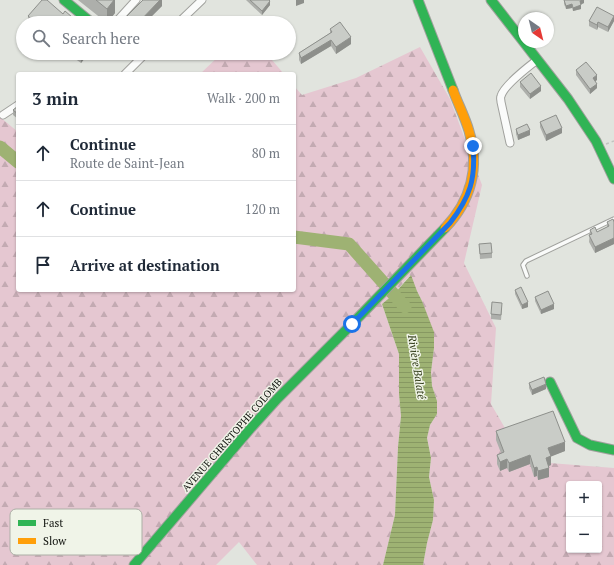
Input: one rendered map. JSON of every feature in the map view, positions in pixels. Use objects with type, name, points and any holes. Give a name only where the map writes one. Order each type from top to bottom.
[{"type":"street","points":[[64,0],[83,16]]},
{"type":"street","points":[[121,16],[136,0]]},
{"type":"street","points":[[185,16],[202,0]]},
{"type":"street","name":"AVENUE CHRISTOPHE COLOMB","points":[[134,565],[269,408],[450,223],[466,200],[473,174],[473,146],[418,0]]},
{"type":"street","points":[[495,1],[537,60],[568,99],[596,141],[614,179]]},
{"type":"street","points":[[127,72],[139,60]]},
{"type":"street","points":[[510,143],[501,96],[508,84],[537,60]]},
{"type":"street","points":[[3,115],[16,106]]},
{"type":"street","points":[[550,382],[577,438],[592,446],[614,450]]},
{"type":"lane","points":[[527,276],[523,265],[526,261],[614,219]]},
{"type":"green space","points":[[420,47],[450,99],[482,185],[464,263],[496,328],[491,404],[524,461],[614,468],[614,565],[423,565],[433,520],[434,500],[429,477],[431,458],[427,438],[430,425],[437,414],[437,401],[432,386],[431,372],[434,348],[422,301],[410,275],[394,294],[382,304],[399,354],[399,394],[401,416],[395,515],[383,565],[257,565],[239,542],[216,565],[0,565],[0,117],[16,130],[16,292],[296,292],[296,88],[302,95],[356,78]]},
{"type":"green space","points":[[215,60],[272,60],[282,72],[202,72]]},
{"type":"water","points":[[411,275],[434,332],[431,372],[432,386],[437,401],[437,414],[430,425],[427,438],[431,458],[429,477],[434,500],[433,520],[423,565],[383,565],[395,515],[401,416],[399,394],[399,354],[382,304],[394,294]]},
{"type":"building","points":[[42,0],[47,0],[63,14],[65,11],[71,16],[28,16]]},
{"type":"building","points":[[96,0],[114,0],[107,9]]},
{"type":"building","points":[[143,0],[160,0],[145,16],[127,16]]},
{"type":"building","points":[[250,0],[269,0],[270,1],[262,11]]},
{"type":"building","points":[[564,0],[583,0],[580,1],[581,5],[573,8],[572,4],[566,6]]},
{"type":"building","points":[[597,7],[614,16],[608,27],[598,22],[597,25],[589,21]]},
{"type":"building","points":[[340,22],[351,37],[336,47],[331,40],[301,58],[299,53],[332,32],[330,29]]},
{"type":"building","points":[[586,62],[597,75],[593,78],[597,84],[590,89],[576,70]]},
{"type":"building","points":[[531,73],[541,86],[530,94],[520,82]]},
{"type":"building","points":[[556,115],[562,128],[546,135],[540,122]]},
{"type":"building","points":[[527,124],[530,130],[518,135],[516,129]]},
{"type":"building","points":[[613,219],[614,238],[595,247],[589,235],[592,234],[590,230],[595,227],[597,232],[609,226],[607,222]]},
{"type":"building","points":[[491,243],[492,253],[480,254],[479,244]]},
{"type":"building","points":[[521,287],[528,302],[522,305],[515,290]]},
{"type":"building","points":[[548,291],[554,304],[541,310],[535,297]]},
{"type":"building","points":[[492,302],[502,303],[501,315],[491,314]]},
{"type":"building","points":[[544,377],[546,384],[532,390],[529,383]]},
{"type":"building","points":[[553,411],[565,442],[548,448],[551,456],[546,458],[549,468],[538,471],[537,467],[534,468],[530,455],[509,463],[507,459],[500,462],[497,455],[504,452],[496,431]]},
{"type":"waterway","name":"Rivière Balaté","points":[[0,147],[16,160]]},
{"type":"waterway","name":"Rivière Balaté","points":[[296,237],[349,244],[405,307]]},
{"type":"traffic: fast","points":[[64,0],[83,16]]},
{"type":"traffic: fast","points":[[418,0],[453,90]]},
{"type":"traffic: fast","points":[[491,0],[568,99],[596,141],[614,179]]},
{"type":"traffic: fast","points":[[134,565],[278,398],[445,228]]},
{"type":"traffic: fast","points":[[550,382],[577,438],[590,445],[614,450]]},
{"type":"traffic: slow","points":[[445,228],[454,218],[467,195],[471,183],[474,158],[466,121],[453,90]]},
{"type":"route","points":[[352,324],[450,223],[458,212],[466,200],[470,188],[473,174],[473,146]]}]
